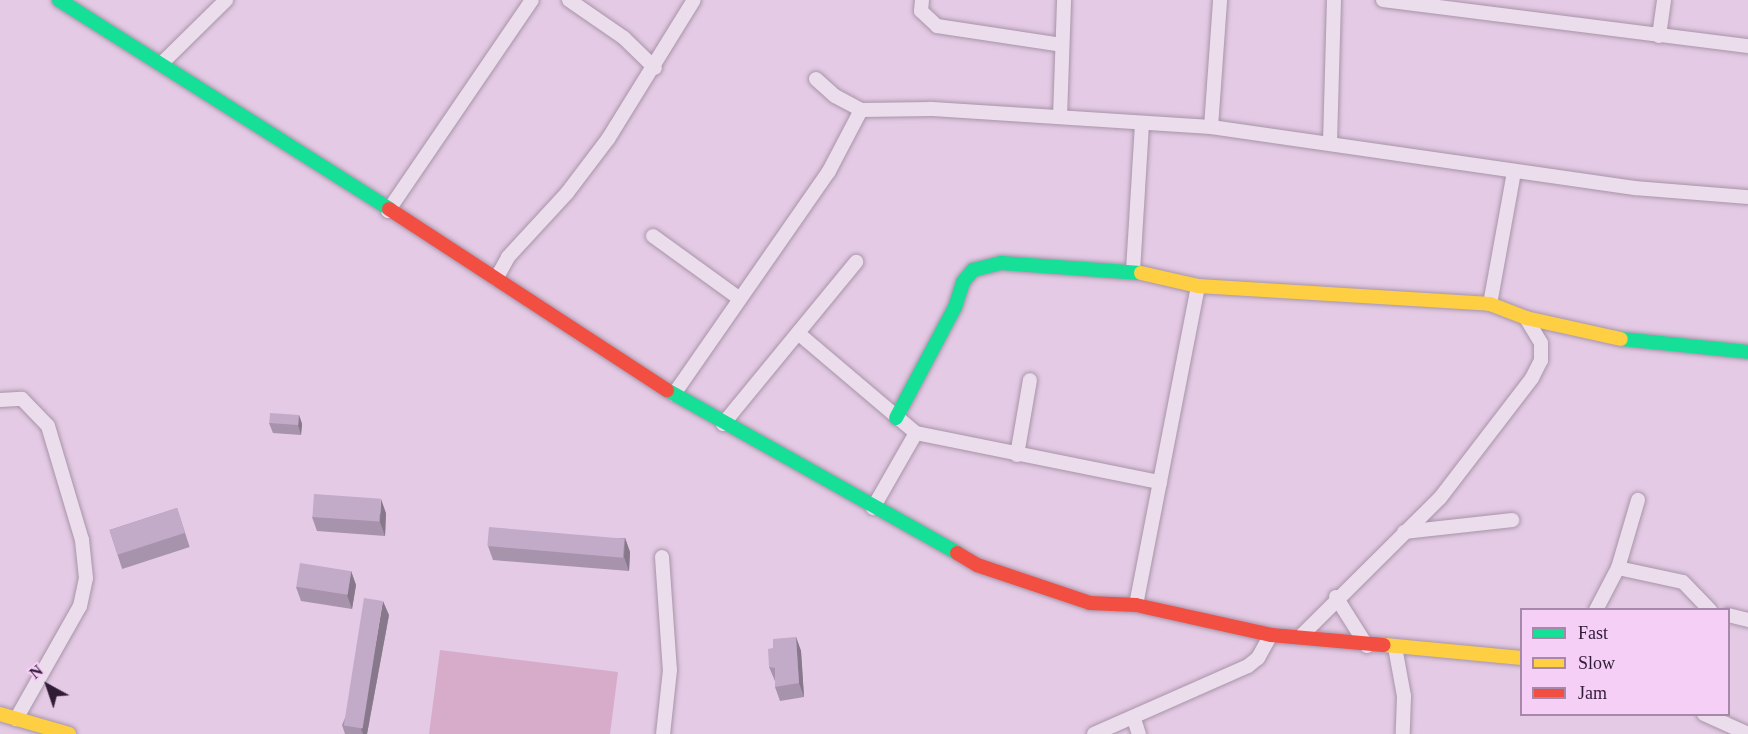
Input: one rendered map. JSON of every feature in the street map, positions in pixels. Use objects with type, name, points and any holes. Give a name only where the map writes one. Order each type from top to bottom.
[{"type":"street","points":[[59,0],[162,63],[674,394],[723,424],[977,565],[1090,603],[1136,605],[1271,635],[1302,635],[1366,646],[1520,658]]},
{"type":"street","points":[[162,63],[226,0]]},
{"type":"street","points":[[388,211],[532,0]]},
{"type":"street","points":[[569,0],[624,38],[655,68]]},
{"type":"street","points":[[496,279],[508,257],[581,175],[655,68],[694,0]]},
{"type":"street","points":[[922,0],[921,11],[937,26],[1062,45]]},
{"type":"street","points":[[1060,117],[1064,0]]},
{"type":"street","points":[[1211,127],[1220,0]]},
{"type":"street","points":[[1330,143],[1334,0]]},
{"type":"street","points":[[1383,0],[1748,46]]},
{"type":"street","points":[[1659,36],[1664,0]]},
{"type":"street","points":[[816,79],[835,96],[861,110],[932,109],[1211,127],[1635,188],[1748,197]]},
{"type":"street","points":[[674,394],[829,171],[861,110]]},
{"type":"street","points":[[1133,271],[1142,123]]},
{"type":"street","points":[[1490,304],[1514,172]]},
{"type":"street","points":[[653,236],[740,298]]},
{"type":"street","points":[[723,424],[856,262]]},
{"type":"street","points":[[896,418],[955,307],[963,282],[973,270],[1001,263],[1133,271],[1198,286],[1490,304],[1526,318],[1661,346],[1748,352]]},
{"type":"street","points":[[1136,605],[1198,286]]},
{"type":"street","points":[[1302,635],[1336,597],[1440,498],[1538,370],[1541,343],[1526,318]]},
{"type":"street","points":[[798,333],[916,433],[1160,482]]},
{"type":"street","points":[[1017,454],[1030,380]]},
{"type":"street","points":[[0,400],[22,399],[48,426],[82,540],[86,578],[80,606],[16,719]]},
{"type":"street","points":[[873,508],[916,433]]},
{"type":"street","points":[[1597,608],[1618,568],[1638,500]]},
{"type":"street","points":[[1404,532],[1512,520]]},
{"type":"street","points":[[663,556],[670,670],[663,734]]},
{"type":"street","points":[[1618,568],[1683,582],[1709,608]]},
{"type":"street","points":[[1336,597],[1366,646]]},
{"type":"street","points":[[1730,616],[1748,620]]},
{"type":"street","points":[[1094,734],[1111,732],[1248,666],[1258,658],[1271,635]]},
{"type":"street","points":[[1395,647],[1404,696],[1403,734]]},
{"type":"street","points":[[0,714],[69,734]]},
{"type":"street","points":[[1708,716],[1748,734]]},
{"type":"street","points":[[1134,719],[1139,734]]},
{"type":"shaded area","points":[[440,650],[618,672],[610,734],[429,734]]},
{"type":"building","points":[[270,413],[299,415],[298,425],[269,423]]},
{"type":"building","points":[[314,494],[381,499],[379,522],[312,517]]},
{"type":"building","points":[[177,508],[185,533],[118,555],[109,530]]},
{"type":"building","points":[[489,527],[624,539],[623,558],[487,546]]},
{"type":"building","points":[[300,563],[351,571],[348,595],[296,587]]},
{"type":"building","points":[[364,598],[383,601],[363,728],[344,725]]},
{"type":"building","points":[[796,637],[799,683],[775,687],[775,668],[769,667],[768,649],[773,648],[773,639]]},
{"type":"traffic: fast","points":[[59,0],[389,209]]},
{"type":"traffic: fast","points":[[896,418],[955,307],[963,282],[973,270],[1001,263],[1141,273]]},
{"type":"traffic: fast","points":[[1621,339],[1748,352]]},
{"type":"traffic: fast","points":[[667,390],[957,553]]},
{"type":"traffic: slow","points":[[1141,273],[1198,286],[1490,304],[1526,318],[1621,339]]},
{"type":"traffic: slow","points":[[1384,645],[1520,658]]},
{"type":"traffic: slow","points":[[0,714],[69,734]]},
{"type":"traffic: jam","points":[[389,209],[667,390]]},
{"type":"traffic: jam","points":[[957,553],[977,565],[1090,603],[1136,605],[1271,635],[1384,645]]}]
